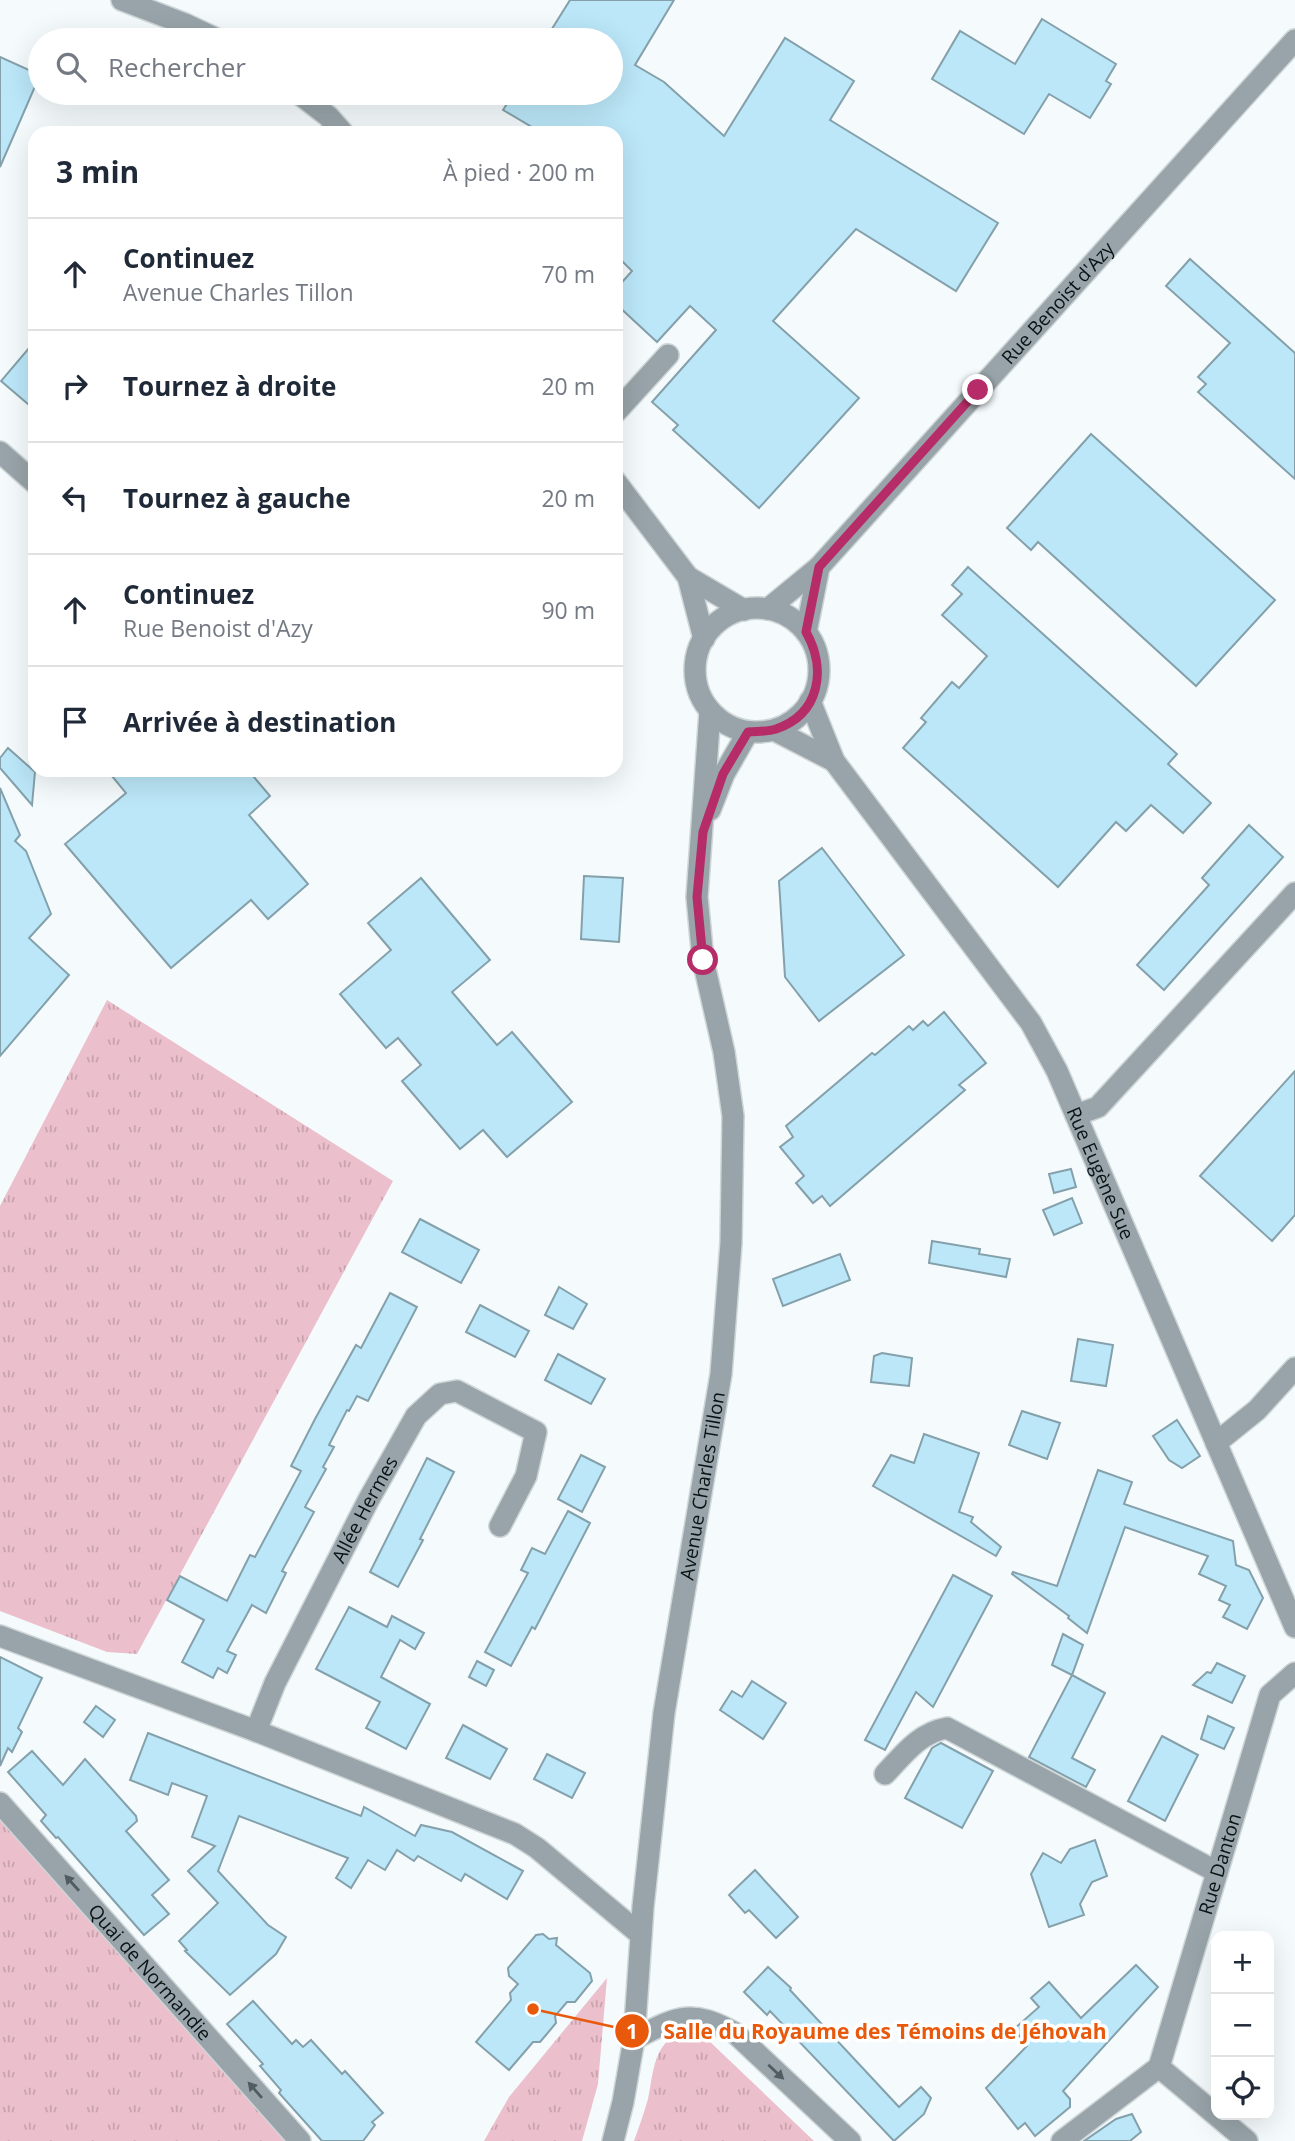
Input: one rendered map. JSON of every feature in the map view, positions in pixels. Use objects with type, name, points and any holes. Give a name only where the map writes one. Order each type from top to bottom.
[{"type":"street","points":[[122,0],[194,28]]},
{"type":"street","name":"Rue Benoist d'Azy","points":[[768,609],[819,567],[1295,40]]},
{"type":"street","points":[[314,105],[337,126]]},
{"type":"street","points":[[623,404],[668,355]]},
{"type":"street","points":[[0,452],[28,476]]},
{"type":"street","points":[[623,491],[688,577],[744,610]]},
{"type":"street","points":[[806,632],[819,567]]},
{"type":"street","points":[[688,577],[704,639]]},
{"type":"street","points":[[768,609],[789,617],[806,632],[815,648],[819,666],[817,684],[810,701],[799,715],[774,730],[748,732],[733,728],[710,711],[696,682],[695,664],[704,639],[720,620],[744,610],[768,609]]},
{"type":"street","name":"Rue Eugène Sue","points":[[810,701],[834,761],[1031,1023],[1057,1071],[1295,1627]]},
{"type":"street","name":"Avenue Charles Tillon","points":[[613,2141],[634,2039],[641,1935],[664,1713],[721,1374],[728,1306],[733,1116],[724,1052],[703,960],[697,897],[710,711]]},
{"type":"street","name":"Rue Eugène Sue","points":[[774,730],[834,761]]},
{"type":"street","name":"Avenue Charles Tillon","points":[[703,832],[723,774],[748,732]]},
{"type":"street","points":[[1076,1115],[1098,1107],[1295,893]]},
{"type":"street","points":[[1216,1443],[1257,1410],[1295,1368]]},
{"type":"street","name":"Allée Hermes","points":[[256,1731],[275,1683],[363,1511],[416,1416],[440,1394],[457,1391],[536,1432],[526,1476],[500,1526]]},
{"type":"street","points":[[0,1636],[256,1731],[515,1834],[537,1848],[641,1935]]},
{"type":"street","name":"Rue Danton","points":[[1159,2067],[1270,1695],[1295,1673]]},
{"type":"street","points":[[885,1774],[918,1739],[933,1730],[947,1728],[1217,1872]]},
{"type":"street","name":"Quai de Normandie","points":[[0,1803],[300,2141]]},
{"type":"street","points":[[634,2039],[666,2022],[689,2016],[715,2022],[735,2033],[850,2141]]},
{"type":"street","points":[[1062,2141],[1159,2067],[1247,2141]]},
{"type":"green space","points":[[107,1000],[393,1181],[137,1654],[107,1652],[0,1611],[0,1206]]},
{"type":"green space","points":[[0,1817],[286,2141],[0,2141]]},
{"type":"green space","points":[[607,1978],[598,2084],[582,2141],[484,2141],[509,2097]]},
{"type":"green space","points":[[685,2031],[707,2039],[814,2141],[634,2141],[648,2099],[657,2058],[667,2042]]},
{"type":"building","points":[[570,0],[674,0],[635,65],[664,82],[724,136],[785,38],[854,81],[830,120],[998,223],[956,291],[856,229],[773,321],[859,398],[759,508],[673,430],[678,425],[652,402],[716,330],[690,306],[657,342],[623,310],[623,281],[632,271],[623,262],[623,126],[530,126],[503,110],[506,105],[623,105],[623,28],[552,28]]},
{"type":"building","points":[[1042,19],[1116,64],[1106,81],[1111,84],[1090,118],[1049,94],[1024,134],[932,79],[960,31],[1015,64]]},
{"type":"building","points":[[0,57],[28,70],[28,103],[0,167]]},
{"type":"building","points":[[1190,259],[1295,353],[1295,479],[1198,392],[1206,384],[1198,377],[1230,343],[1166,286]]},
{"type":"building","points":[[28,349],[28,404],[1,381]]},
{"type":"building","points":[[1091,434],[1275,600],[1196,686],[1038,542],[1031,550],[1007,528]]},
{"type":"building","points":[[968,567],[1177,754],[1168,764],[1211,803],[1183,833],[1151,805],[1126,831],[1116,822],[1058,887],[903,748],[926,722],[921,718],[952,682],[959,688],[987,656],[942,615],[962,594],[952,585]]},
{"type":"building","points":[[8,748],[28,766],[28,777],[35,777],[32,805],[0,768],[0,758]]},
{"type":"building","points":[[113,777],[254,777],[270,796],[249,815],[308,884],[268,919],[251,900],[171,968],[65,844],[126,793]]},
{"type":"building","points":[[0,788],[20,835],[15,841],[26,851],[51,914],[29,938],[69,975],[0,1056]]},
{"type":"building","points":[[1249,825],[1283,857],[1164,990],[1137,965],[1209,885],[1202,878]]},
{"type":"building","points":[[822,848],[904,955],[819,1021],[785,977],[779,881]]},
{"type":"building","points":[[584,876],[623,878],[619,942],[581,939]]},
{"type":"building","points":[[421,878],[490,960],[452,992],[497,1045],[512,1032],[572,1102],[507,1157],[483,1130],[460,1149],[402,1081],[421,1065],[398,1038],[386,1048],[340,994],[391,950],[368,923]]},
{"type":"building","points":[[944,1012],[986,1063],[959,1085],[965,1090],[830,1206],[822,1196],[813,1203],[796,1183],[804,1176],[780,1147],[793,1137],[786,1126],[872,1053],[875,1055],[909,1026],[913,1030],[923,1021],[928,1026]]},
{"type":"building","points":[[1295,1071],[1295,1215],[1272,1241],[1200,1176]]},
{"type":"building","points":[[1071,1169],[1076,1187],[1054,1193],[1049,1174]]},
{"type":"building","points":[[1072,1198],[1082,1223],[1054,1235],[1043,1210]]},
{"type":"building","points":[[420,1219],[479,1250],[461,1283],[402,1252]]},
{"type":"building","points":[[932,1241],[980,1249],[979,1254],[1010,1259],[1006,1277],[929,1263]]},
{"type":"building","points":[[840,1254],[850,1280],[783,1306],[773,1279]]},
{"type":"building","points":[[559,1287],[587,1304],[573,1329],[545,1315]]},
{"type":"building","points":[[390,1293],[417,1307],[368,1401],[357,1396],[329,1445],[334,1447],[323,1467],[326,1469],[305,1507],[314,1512],[282,1571],[286,1573],[266,1613],[252,1605],[227,1651],[236,1655],[227,1673],[218,1668],[213,1678],[182,1662],[204,1620],[167,1600],[180,1576],[227,1601],[250,1555],[255,1557],[301,1471],[291,1466],[315,1419],[356,1345],[361,1348]]},
{"type":"building","points":[[480,1305],[529,1331],[515,1357],[466,1332]]},
{"type":"building","points":[[1078,1339],[1113,1345],[1106,1386],[1071,1381]]},
{"type":"building","points":[[882,1353],[912,1358],[909,1386],[871,1382],[874,1356]]},
{"type":"building","points":[[558,1354],[605,1379],[591,1404],[545,1380]]},
{"type":"building","points":[[1022,1411],[1060,1423],[1047,1459],[1009,1445]]},
{"type":"building","points":[[1177,1420],[1200,1456],[1182,1468],[1169,1460],[1153,1436]]},
{"type":"building","points":[[924,1434],[979,1453],[959,1512],[973,1517],[971,1522],[1001,1547],[996,1556],[873,1486],[891,1455],[914,1463]]},
{"type":"building","points":[[581,1455],[605,1467],[582,1512],[558,1499]]},
{"type":"building","points":[[427,1458],[454,1472],[398,1587],[370,1572]]},
{"type":"building","points":[[1098,1470],[1132,1482],[1124,1504],[1233,1541],[1236,1565],[1249,1570],[1263,1598],[1247,1629],[1223,1617],[1230,1605],[1219,1600],[1226,1586],[1199,1574],[1208,1556],[1125,1527],[1087,1633],[1068,1618],[1069,1616],[1012,1574],[1013,1572],[1057,1586]]},
{"type":"building","points":[[568,1511],[590,1523],[535,1629],[532,1627],[511,1666],[485,1652],[528,1573],[521,1570],[532,1548],[545,1554]]},
{"type":"building","points":[[953,1575],[992,1596],[933,1707],[916,1692],[885,1750],[865,1740]]},
{"type":"building","points":[[349,1607],[387,1627],[392,1616],[424,1633],[415,1649],[400,1640],[381,1677],[430,1704],[406,1749],[366,1728],[380,1702],[316,1669]]},
{"type":"building","points":[[1063,1634],[1083,1645],[1072,1675],[1052,1665]]},
{"type":"building","points":[[0,1657],[42,1678],[18,1728],[22,1732],[12,1752],[8,1748],[0,1766]]},
{"type":"building","points":[[477,1661],[494,1670],[486,1686],[469,1677]]},
{"type":"building","points":[[1217,1663],[1245,1676],[1232,1703],[1193,1685],[1207,1672],[1211,1673]]},
{"type":"building","points":[[1072,1675],[1105,1693],[1072,1758],[1095,1770],[1086,1787],[1029,1757]]},
{"type":"building","points":[[752,1681],[786,1703],[763,1739],[720,1710],[732,1691],[742,1697]]},
{"type":"building","points":[[96,1706],[115,1720],[103,1737],[84,1722]]},
{"type":"building","points":[[1208,1716],[1234,1728],[1224,1749],[1201,1739]]},
{"type":"building","points":[[463,1725],[507,1749],[490,1779],[446,1758]]},
{"type":"building","points":[[148,1733],[361,1816],[364,1807],[415,1836],[421,1825],[452,1832],[523,1871],[507,1899],[465,1874],[461,1881],[418,1856],[414,1861],[397,1850],[385,1870],[368,1860],[351,1888],[336,1878],[348,1858],[239,1816],[218,1871],[268,1925],[286,1937],[276,1954],[230,1995],[185,1951],[187,1950],[179,1941],[218,1903],[188,1871],[215,1846],[192,1837],[207,1796],[172,1783],[168,1795],[130,1780]]},
{"type":"building","points":[[1162,1736],[1198,1755],[1165,1821],[1128,1801]]},
{"type":"building","points":[[941,1743],[993,1771],[962,1828],[905,1798],[932,1748]]},
{"type":"building","points":[[32,1751],[63,1785],[85,1759],[136,1816],[137,1821],[126,1831],[169,1880],[152,1895],[169,1914],[144,1935],[41,1821],[46,1815],[8,1772]]},
{"type":"building","points":[[547,1754],[585,1773],[572,1798],[534,1779]]},
{"type":"building","points":[[1095,1840],[1107,1876],[1092,1882],[1080,1904],[1084,1915],[1049,1927],[1031,1874],[1043,1853],[1061,1863],[1070,1849]]},
{"type":"building","points":[[755,1870],[798,1917],[776,1938],[749,1910],[745,1913],[729,1895]]},
{"type":"building","points":[[543,1934],[549,1939],[557,1938],[556,1945],[590,1973],[592,1981],[575,2002],[567,2002],[555,2016],[556,2023],[546,2035],[540,2042],[533,2042],[509,2070],[476,2042],[511,2000],[510,1993],[518,1984],[509,1976],[508,1968],[536,1935]]},
{"type":"building","points":[[1136,1965],[1158,1987],[1063,2091],[1070,2099],[1070,2107],[1035,2136],[1025,2123],[1018,2129],[986,2088],[1027,2046],[1014,2029],[1039,2007],[1031,1998],[1049,1982],[1081,2018]]},
{"type":"building","points":[[768,1967],[791,1988],[899,2107],[921,2087],[931,2098],[924,2114],[894,2141],[770,2011],[767,2015],[744,1992]]},
{"type":"building","points":[[253,2001],[292,2044],[296,2040],[303,2047],[311,2040],[342,2074],[345,2071],[383,2113],[372,2122],[375,2125],[363,2141],[322,2141],[279,2093],[281,2090],[260,2066],[263,2064],[227,2024]]},
{"type":"building","points":[[1132,2114],[1141,2132],[1130,2141],[1084,2141],[1116,2119]]},
{"type":"place","name":"Salle du Royaume des Témoins de Jéhovah","points":[[533,2009]]},
{"type":"route","points":[[703,960],[697,897],[703,832],[723,774],[748,732],[774,730],[784,726],[799,715],[810,701],[817,684],[819,666],[815,648],[806,632],[819,567],[978,390]]}]
